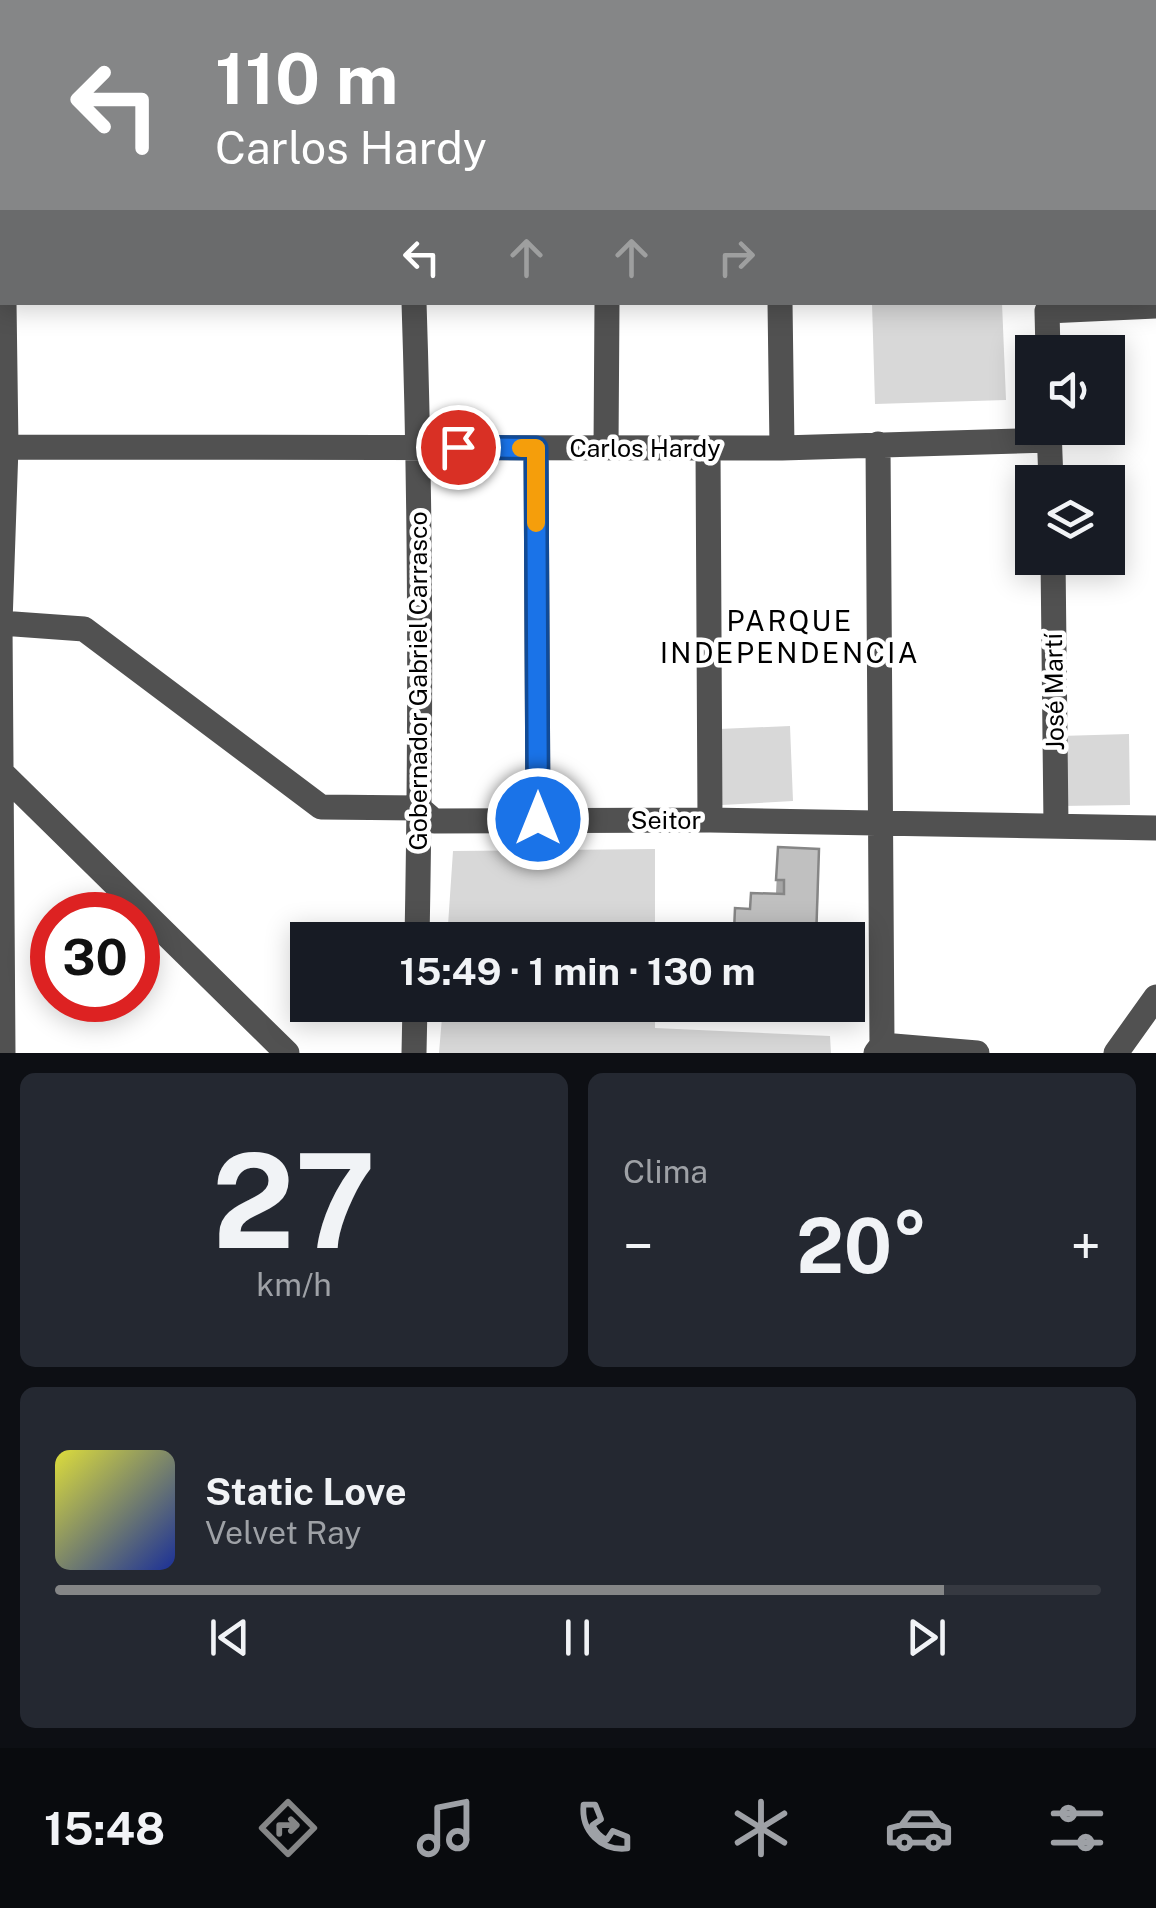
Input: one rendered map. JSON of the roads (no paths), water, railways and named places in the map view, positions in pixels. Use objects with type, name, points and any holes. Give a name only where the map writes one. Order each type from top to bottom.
[{"type":"street","points":[[3,1053],[0,623],[4,305]]},
{"type":"street","name":"Gobernador Gabriel Carrasco","points":[[414,305],[418,446],[416,922]]},
{"type":"street","points":[[606,305],[606,448]]},
{"type":"street","points":[[780,305],[782,448]]},
{"type":"street","points":[[1048,335],[1047,311],[1156,306]]},
{"type":"street","name":"Carlos Hardy","points":[[3,447],[782,448],[1015,436]]},
{"type":"street","points":[[878,444],[882,822],[879,1049],[977,1053]]},
{"type":"street","points":[[536,448],[538,819]]},
{"type":"street","points":[[708,448],[710,820]]},
{"type":"street","name":"José Martí","points":[[1052,575],[1056,826]]},
{"type":"street","name":"Seitor","points":[[0,623],[84,629],[321,806],[419,808],[434,821],[710,820],[1156,828]]},
{"type":"street","points":[[2,787],[287,1053]]},
{"type":"street","points":[[1116,1053],[1156,997]]},
{"type":"street","points":[[414,1053],[415,1022]]},
{"type":"district","name":"PARQUE INDEPENDENCIA","points":[[790,637]]}]
